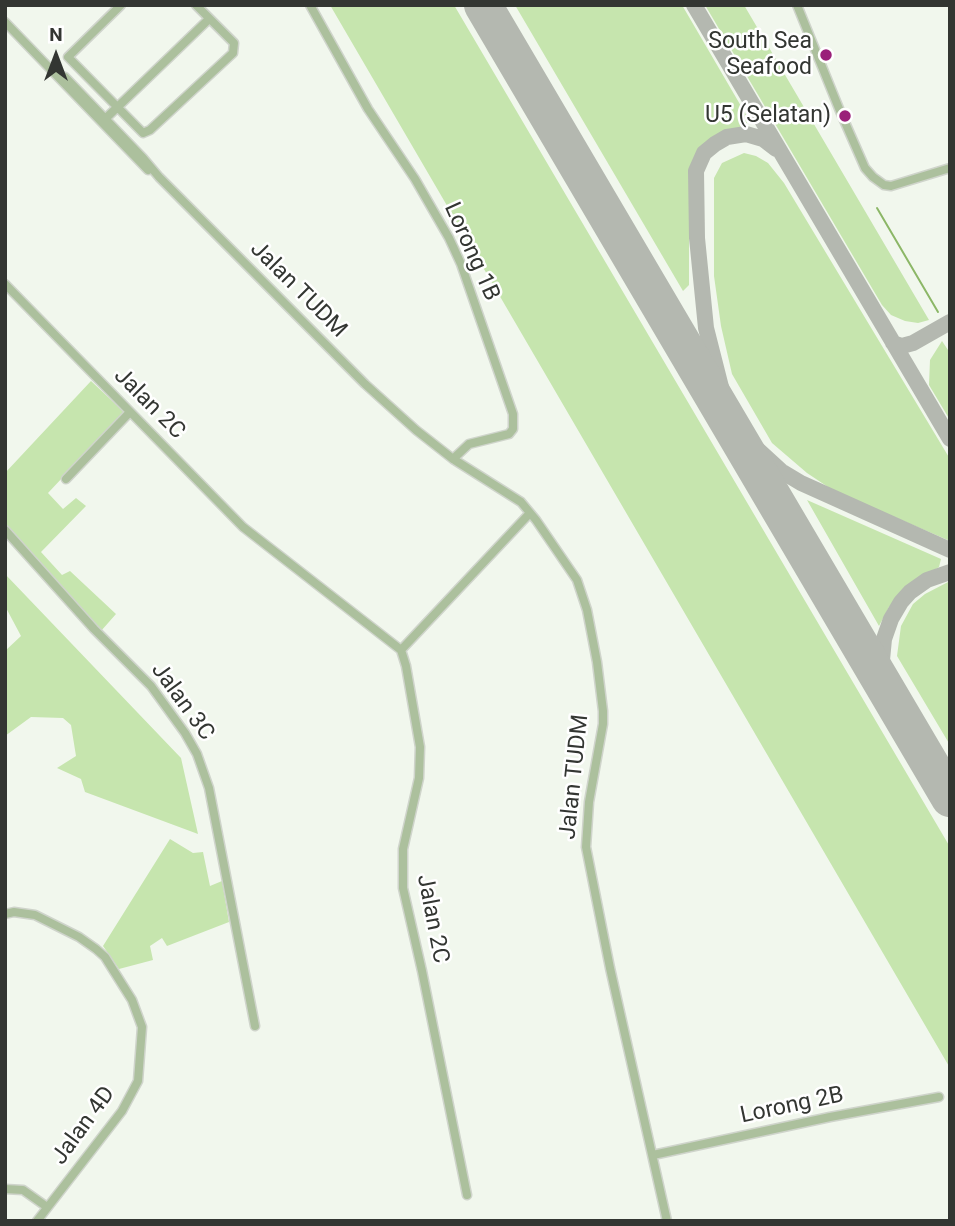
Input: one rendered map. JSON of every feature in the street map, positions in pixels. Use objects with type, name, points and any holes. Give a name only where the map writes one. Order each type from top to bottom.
[{"type":"street","points":[[121,5],[68,59],[145,134],[233,53],[234,43],[196,5]]},
{"type":"street","name":"Lorong 1B","points":[[310,5],[368,109],[415,179],[449,238],[461,264],[513,414],[512,432],[469,444],[453,459]]},
{"type":"street","points":[[797,5],[839,111],[865,168],[873,177],[884,185],[891,186],[950,168]]},
{"type":"street","points":[[104,121],[209,19]]},
{"type":"street","name":"Jalan TUDM","points":[[5,22],[60,81],[104,121],[139,163],[159,177],[365,384],[453,459],[521,502],[577,580],[587,610],[597,662],[603,724],[589,802],[586,847],[667,1221]]},
{"type":"street","name":"Jalan 2C","points":[[5,284],[249,532],[401,650],[414,708],[420,767],[403,849],[403,888],[467,1195]]},
{"type":"street","points":[[66,479],[130,412]]},
{"type":"street","points":[[401,650],[530,513]]},
{"type":"street","name":"Jalan 3C","points":[[5,530],[94,629],[152,686],[197,754],[209,788],[255,1026]]},
{"type":"street","name":"Jalan 4D","points":[[5,914],[14,912],[34,915],[79,937],[96,949],[105,957],[132,1000],[142,1027],[140,1068],[135,1087],[122,1111],[37,1221]]},
{"type":"street","name":"Lorong 2B","points":[[653,1155],[939,1097]]},
{"type":"street","points":[[5,1189],[23,1190],[47,1207]]},
{"type":"green space","points":[[330,5],[454,5],[950,847],[950,1068]]},
{"type":"green space","points":[[515,5],[682,5],[748,118],[746,128],[717,135],[703,145],[689,170],[689,285],[683,291]]},
{"type":"green space","points":[[705,5],[744,5],[929,320],[918,323],[905,321],[891,315],[882,305]]},
{"type":"green space","points":[[744,153],[768,163],[784,183],[950,459],[950,541],[834,491],[807,473],[772,443],[732,374],[721,326],[714,276],[714,178],[722,163]]},
{"type":"green space","points":[[942,341],[950,353],[950,420],[929,385],[930,360]]},
{"type":"green space","points":[[91,381],[124,412],[48,493],[63,509],[76,498],[86,506],[41,552],[62,575],[70,571],[116,614],[101,631],[5,524],[5,473]]},
{"type":"green space","points":[[807,500],[941,559],[939,567],[906,588],[889,607],[879,626]]},
{"type":"green space","points":[[5,574],[181,758],[198,834],[85,792],[81,779],[57,768],[76,756],[71,725],[63,718],[31,717],[5,736],[5,651],[21,636],[5,606]]},
{"type":"green space","points":[[950,581],[950,745],[897,656],[901,626],[913,604],[925,594]]},
{"type":"green space","points":[[170,839],[193,853],[203,852],[210,886],[222,881],[229,922],[167,946],[162,938],[150,946],[153,960],[119,969],[103,946]]},
{"type":"waterway","points":[[877,208],[938,312]]},
{"type":"taxiway","points":[[694,5],[950,439]]},
{"type":"taxiway","points":[[750,458],[722,391],[706,328],[697,238],[696,171],[704,153],[727,137],[746,134],[763,139],[776,149]]},
{"type":"taxiway","points":[[893,343],[902,346],[913,343],[950,322]]},
{"type":"taxiway","points":[[745,438],[781,471],[801,483],[950,550]]},
{"type":"taxiway","points":[[896,706],[886,686],[882,660],[884,639],[891,619],[910,592],[927,580],[950,572]]},
{"type":"runway","points":[[483,5],[950,798]]},
{"type":"place","name":"South Sea Seafood","points":[[826,55]]},
{"type":"place","name":"U5 (Selatan)","points":[[845,116]]}]
